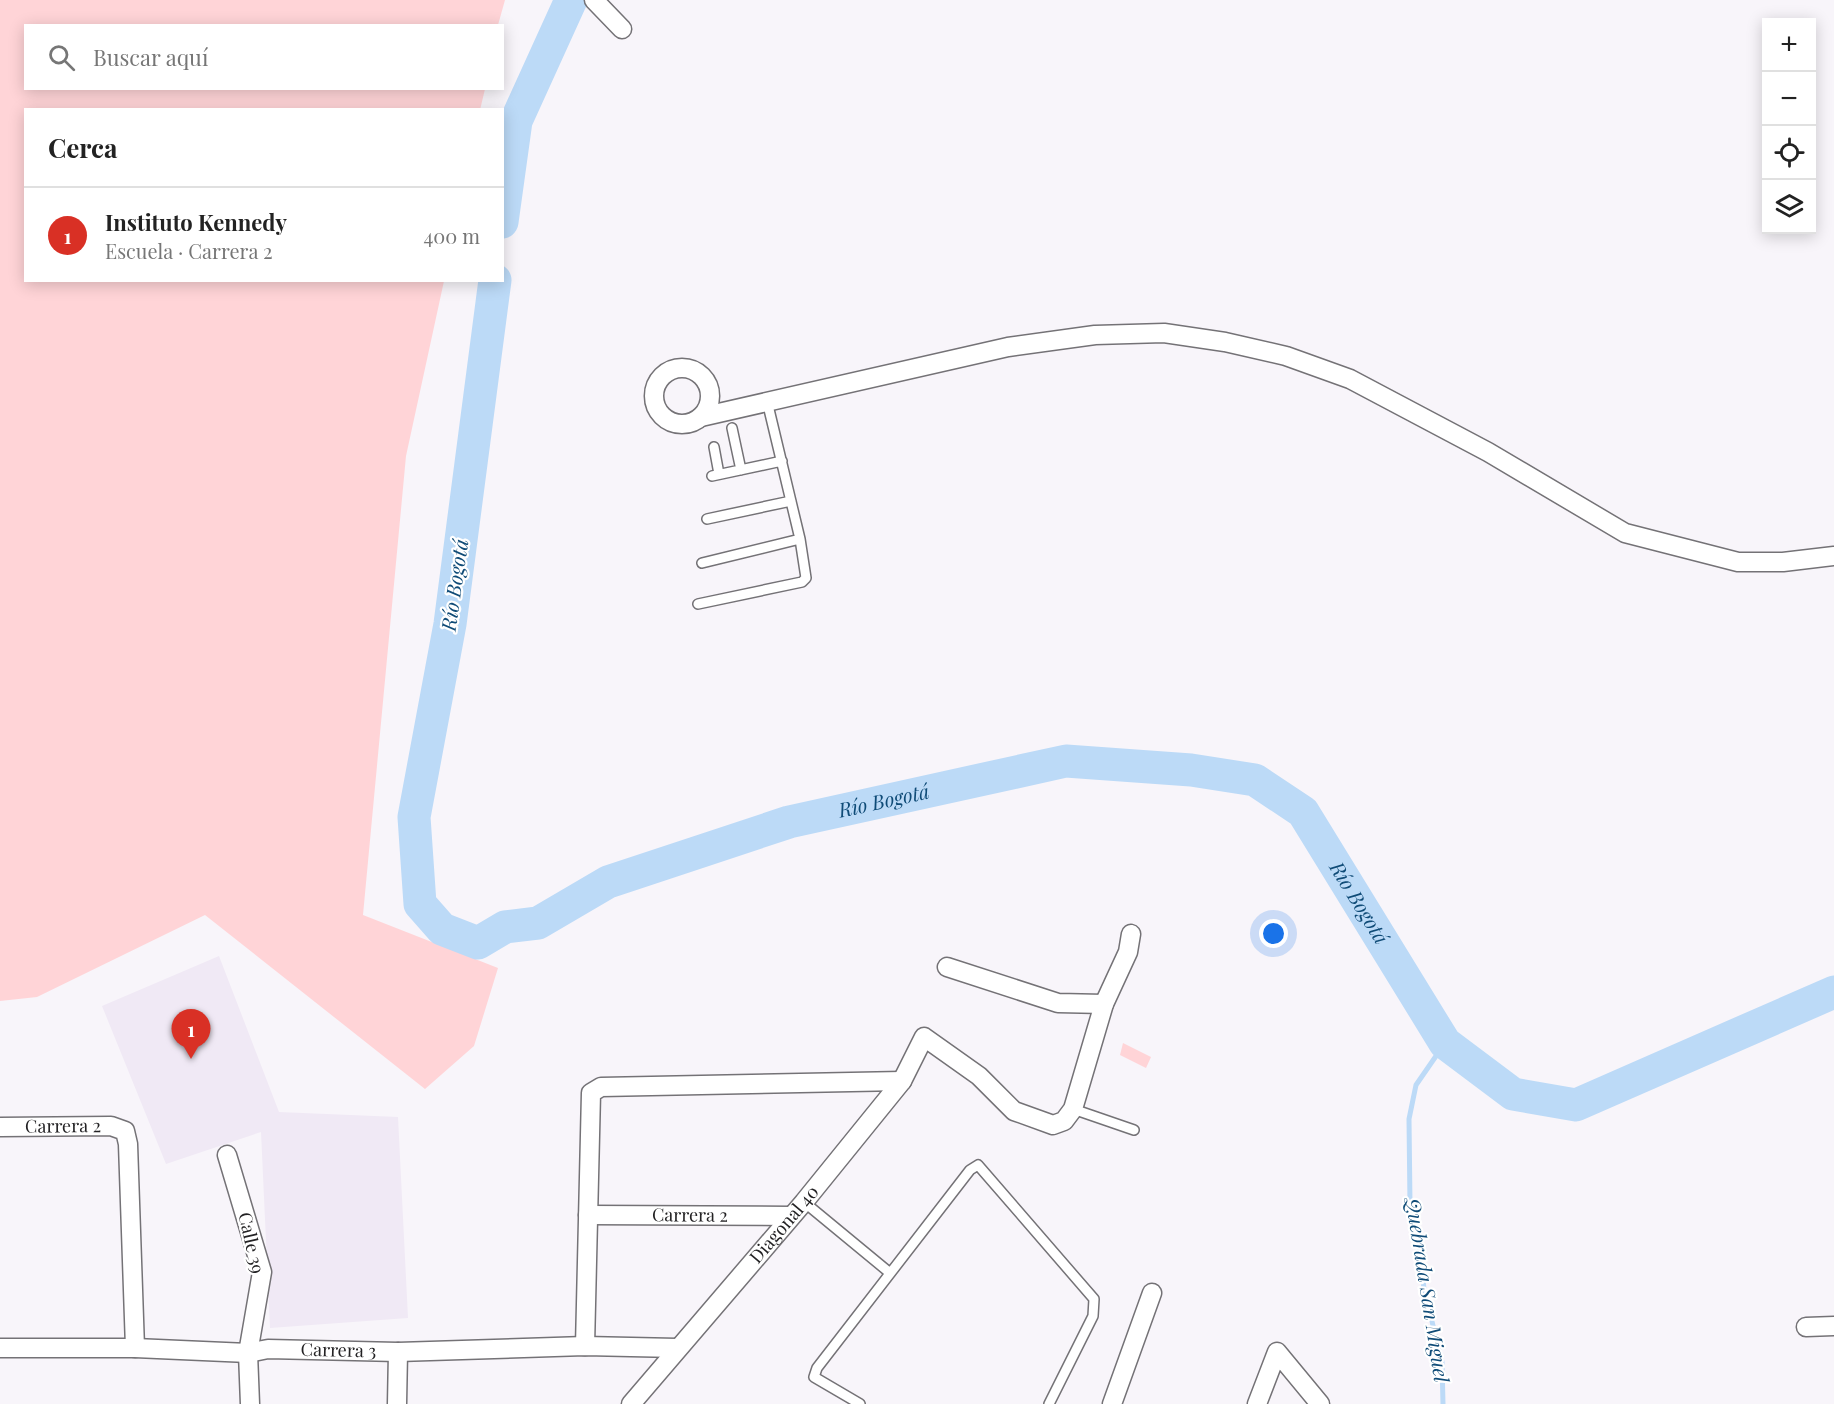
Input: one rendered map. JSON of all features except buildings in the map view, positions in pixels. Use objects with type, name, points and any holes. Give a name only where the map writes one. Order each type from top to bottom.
[{"type":"street","points":[[594,0],[622,28]]},
{"type":"street","points":[[700,417],[1008,346],[1095,335],[1164,333],[1286,356],[1350,379],[1488,452],[1625,532],[1738,562],[1784,562],[1834,556]]},
{"type":"street","points":[[1073,1109],[1104,1004],[1128,952],[1131,934]]},
{"type":"street","points":[[946,967],[1058,1003],[1104,1004]]},
{"type":"street","name":"Diagonal 40","points":[[631,1404],[804,1202],[902,1081],[924,1037],[979,1076],[1014,1111],[1053,1125],[1064,1121],[1073,1109]]},
{"type":"street","points":[[585,1346],[591,1093],[601,1087],[902,1081]]},
{"type":"street","name":"Carrera 2","points":[[0,1127],[111,1126],[125,1131],[128,1143],[135,1348]]},
{"type":"street","name":"Calle 39","points":[[227,1155],[262,1272],[249,1353],[250,1404]]},
{"type":"street","name":"Carrera 2","points":[[588,1215],[791,1216]]},
{"type":"street","points":[[1112,1404],[1152,1293]]},
{"type":"street","points":[[1806,1327],[1834,1326]]},
{"type":"street","name":"Carrera 3","points":[[0,1348],[135,1348],[249,1353],[268,1349],[399,1352],[585,1346],[677,1348]]},
{"type":"street","points":[[397,1404],[399,1352]]},
{"type":"street","points":[[1257,1404],[1277,1353],[1320,1404]]},
{"type":"lane","points":[[698,604],[802,582],[807,573],[767,401]]},
{"type":"lane","points":[[732,428],[741,470]]},
{"type":"lane","points":[[714,447],[715,475],[782,461]]},
{"type":"lane","points":[[707,519],[791,501]]},
{"type":"lane","points":[[702,562],[800,539]]},
{"type":"lane","points":[[1073,1109],[1134,1130]]},
{"type":"lane","points":[[860,1404],[814,1377],[817,1368],[970,1170],[978,1165],[1094,1299],[1093,1316],[1049,1404]]},
{"type":"lane","points":[[804,1202],[890,1273]]},
{"type":"shaded area","points":[[0,0],[505,0],[498,24],[24,24],[24,90],[485,90],[480,108],[24,108],[24,282],[444,282],[406,456],[363,915],[498,968],[474,1046],[425,1089],[205,915],[37,997],[0,1001]]},
{"type":"shaded area","points":[[219,956],[279,1112],[398,1117],[408,1318],[270,1328],[261,1132],[166,1164],[102,1006]]},
{"type":"shaded area","points":[[1123,1043],[1151,1057],[1146,1068],[1120,1055]]},
{"type":"waterway","name":"Río Bogotá","points":[[504,208],[516,121],[571,0]]},
{"type":"waterway","name":"Río Bogotá","points":[[495,282],[450,624],[414,817],[420,904],[442,929],[478,943],[505,927],[538,923],[608,882],[789,822],[1066,761],[1191,770],[1255,780],[1303,812],[1445,1043],[1513,1094],[1576,1105],[1834,992]]},
{"type":"waterway","name":"Quebrada San Miguel","points":[[1443,1404],[1442,1362],[1424,1289],[1418,1234],[1410,1205],[1409,1119],[1416,1085],[1445,1043]]},
{"type":"place","name":"Instituto Kennedy","points":[[191,1059]]}]
